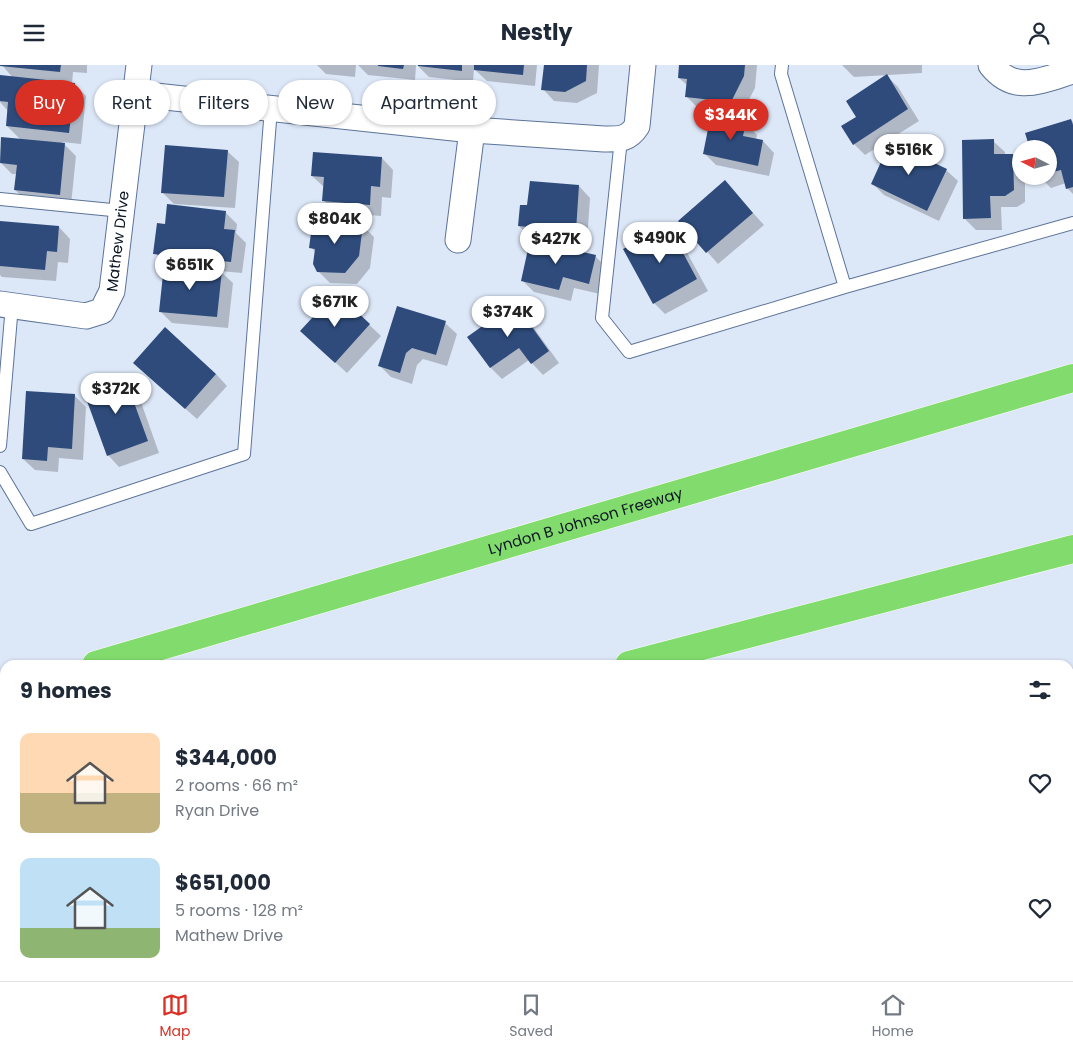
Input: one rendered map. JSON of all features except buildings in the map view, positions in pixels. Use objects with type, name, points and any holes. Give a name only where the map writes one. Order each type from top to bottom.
[{"type":"highway","name":"Lyndon B Johnson Freeway","points":[[113,660],[1073,378]]},
{"type":"highway","points":[[648,660],[1073,549]]},
{"type":"street","name":"Mathew Drive","points":[[137,80],[139,65]]},
{"type":"street","points":[[170,98],[472,130],[604,139],[626,136],[637,126],[643,65]]},
{"type":"street","points":[[991,65],[997,73],[1008,81],[1021,83],[1039,81],[1073,71]]},
{"type":"street","name":"Mathew Drive","points":[[6,305],[86,316],[102,311],[112,291],[132,125]]},
{"type":"street","points":[[458,241],[472,130]]},
{"type":"lane","points":[[782,65],[781,74],[845,287]]},
{"type":"lane","points":[[0,472],[31,524],[244,454],[271,108]]},
{"type":"lane","points":[[626,136],[602,319],[629,352],[845,287],[1073,223]]},
{"type":"lane","points":[[0,199],[122,211]]},
{"type":"lane","points":[[0,445],[6,305]]}]
